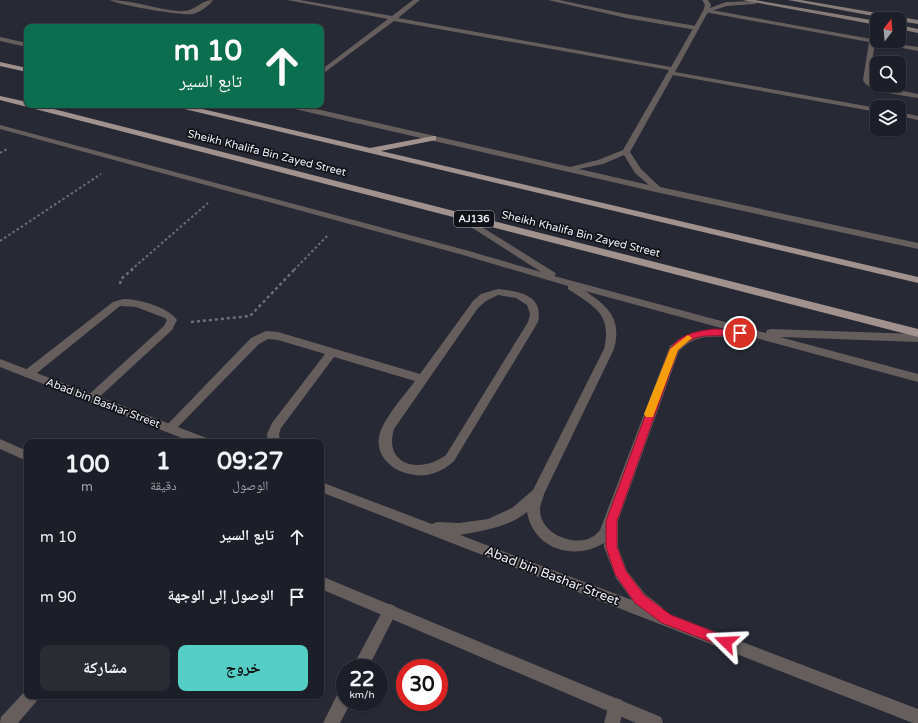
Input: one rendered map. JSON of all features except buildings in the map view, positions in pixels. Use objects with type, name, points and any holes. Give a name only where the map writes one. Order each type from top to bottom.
[{"type":"main road","points":[[745,0],[870,22]]},
{"type":"main road","points":[[791,0],[870,14]]},
{"type":"main road","points":[[906,20],[918,22]]},
{"type":"main road","points":[[906,28],[918,31]]},
{"type":"main road","points":[[0,64],[24,69]]},
{"type":"main road","name":"Sheikh Khalifa Bin Zayed Street","points":[[0,98],[24,104]]},
{"type":"main road","name":"Sheikh Khalifa Bin Zayed Street","points":[[40,108],[918,333]]},
{"type":"main road","points":[[189,108],[918,280]]},
{"type":"main road","points":[[369,150],[433,138]]},
{"type":"street","points":[[113,0],[179,13],[192,12],[210,0]]},
{"type":"street","points":[[290,0],[393,18],[870,109]]},
{"type":"street","points":[[324,71],[417,0]]},
{"type":"street","points":[[551,0],[626,16],[696,28]]},
{"type":"street","points":[[566,168],[600,162],[626,152],[706,11],[708,6],[706,0]]},
{"type":"street","points":[[706,11],[726,4],[755,2]]},
{"type":"street","points":[[706,11],[870,41]]},
{"type":"street","points":[[0,39],[24,45]]},
{"type":"street","points":[[906,47],[918,49]]},
{"type":"street","points":[[871,48],[866,83],[877,88],[918,96]]},
{"type":"street","points":[[301,108],[660,190],[918,246]]},
{"type":"street","points":[[906,115],[918,118]]},
{"type":"street","points":[[0,127],[121,161],[466,253],[564,282],[918,378]]},
{"type":"street","points":[[626,152],[638,171],[660,190]]},
{"type":"street","points":[[453,213],[596,303],[607,313],[612,325],[613,337],[609,349],[538,494],[533,509],[537,525],[550,538],[568,546],[588,545],[604,536],[611,521],[666,367],[674,349],[684,340],[698,334],[714,332],[918,338]]},
{"type":"street","points":[[498,292],[510,293],[520,295],[529,301],[534,307],[536,315],[533,322],[450,458],[440,466],[427,470],[412,470],[399,465],[390,458],[384,449],[384,438],[388,428],[422,379],[479,299],[488,294],[498,292]]},
{"type":"street","points":[[28,374],[117,304],[123,302],[135,303],[170,316],[172,320],[171,324],[91,398]]},
{"type":"street","points":[[170,428],[260,337],[272,334],[422,379]]},
{"type":"street","points":[[274,439],[273,434],[276,426],[332,352]]},
{"type":"street","name":"Abad bin Bashar Street","points":[[0,363],[198,439]]},
{"type":"street","points":[[0,444],[24,455]]},
{"type":"street","name":"Abad bin Bashar Street","points":[[324,488],[667,619],[918,718]]},
{"type":"street","points":[[427,528],[459,529],[490,524],[517,512],[538,494]]},
{"type":"street","points":[[611,521],[612,547],[621,574],[640,599],[667,619]]},
{"type":"street","points":[[324,583],[655,723]]},
{"type":"street","points":[[365,659],[390,612]]},
{"type":"street","points":[[7,723],[27,699]]},
{"type":"street","points":[[612,723],[616,706]]},
{"type":"street","points":[[331,723],[337,711]]},
{"type":"path","points":[[0,241],[121,161]]},
{"type":"path","points":[[117,304],[120,279],[225,188]]},
{"type":"path","points":[[171,324],[250,316],[342,220]]},
{"type":"slow traffic","points":[[649,414],[674,349],[688,338]]},
{"type":"route","points":[[726,642],[667,619],[640,599],[621,574],[612,547],[611,521],[674,349],[684,340],[698,334],[714,332],[740,333]]}]
